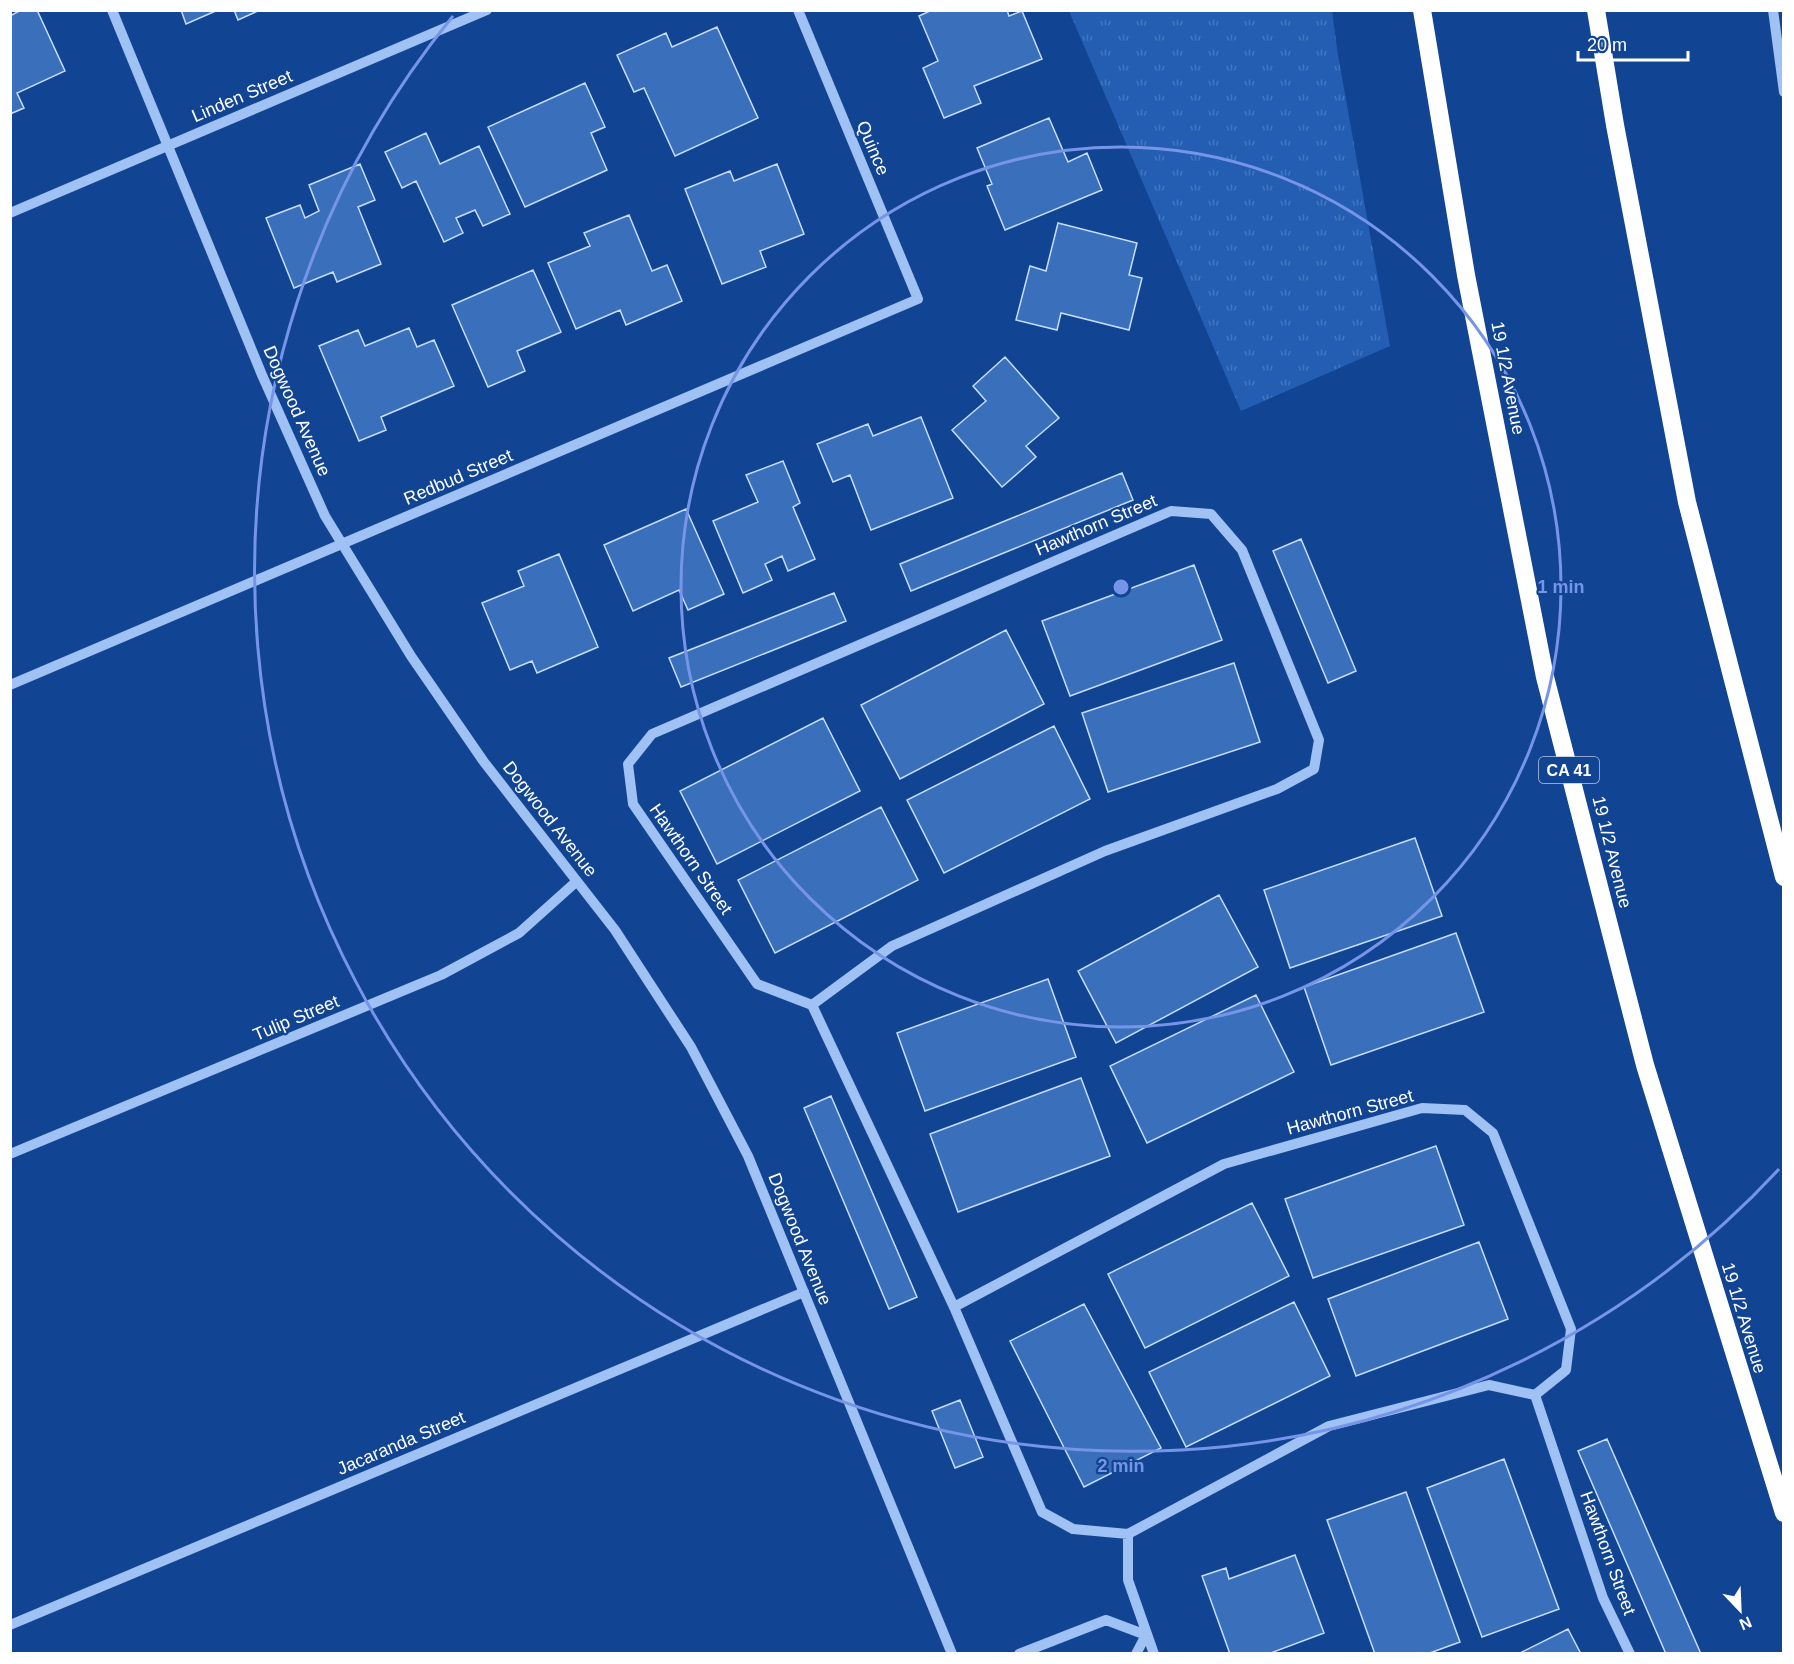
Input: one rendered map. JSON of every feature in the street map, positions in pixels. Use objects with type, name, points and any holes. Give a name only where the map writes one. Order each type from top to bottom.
[{"type":"highway","name":"19 1/2 Avenue","points":[[1422,10],[1466,275],[1545,677],[1645,1065],[1774,1487],[1784,1513]]},
{"type":"highway","points":[[1596,10],[1615,125],[1687,502],[1784,877]]},
{"type":"street","name":"Dogwood Avenue","points":[[112,10],[262,375],[326,516],[411,656],[484,762],[615,930],[691,1047],[748,1156],[952,1653]]},
{"type":"street","name":"Linden Street","points":[[10,213],[487,10]]},
{"type":"street","name":"Quince","points":[[798,10],[918,299]]},
{"type":"street","points":[[1773,10],[1784,92]]},
{"type":"street","name":"Redbud Street","points":[[10,685],[918,299]]},
{"type":"street","name":"Hawthorn Street","points":[[1171,511],[1211,514],[1242,550],[1319,741],[1314,769],[1277,789],[1105,851],[892,946],[812,1005],[757,984],[633,804],[627,764],[652,734],[1171,511]]},
{"type":"street","name":"Tulip Street","points":[[10,1154],[441,975],[519,933],[577,881]]},
{"type":"street","points":[[812,1005],[954,1307],[1042,1512],[1074,1529],[1128,1534],[1329,1426],[1490,1385],[1535,1395]]},
{"type":"street","name":"Hawthorn Street","points":[[954,1307],[1224,1164],[1422,1108],[1465,1110],[1493,1133],[1571,1329],[1566,1370],[1535,1395],[1603,1598],[1630,1653]]},
{"type":"street","name":"Jacaranda Street","points":[[10,1625],[804,1292]]},
{"type":"street","points":[[1128,1534],[1128,1580],[1154,1653]]},
{"type":"street","points":[[1019,1653],[1106,1620],[1146,1635]]},
{"type":"street","points":[[1136,1653],[1146,1635]]},
{"type":"green space","points":[[1069,11],[1332,11],[1390,346],[1241,411]]},
{"type":"building","points":[[21,10],[37,10],[65,71],[17,93],[24,108],[10,114],[10,16]]},
{"type":"building","points":[[181,10],[218,10],[186,24]]},
{"type":"building","points":[[234,10],[260,10],[238,20]]},
{"type":"building","points":[[932,10],[1007,10],[1009,16],[1022,11],[1042,59],[974,86],[981,103],[944,118],[923,68],[938,61],[919,16]]},
{"type":"building","points":[[717,27],[758,118],[675,156],[644,88],[634,92],[617,55],[666,33],[672,47]]},
{"type":"building","points":[[585,83],[605,127],[591,133],[607,170],[525,207],[488,127]]},
{"type":"building","points":[[1049,118],[1068,162],[1087,153],[1102,190],[1005,230],[987,186],[992,184],[977,148]]},
{"type":"building","points":[[426,133],[440,164],[479,146],[510,214],[483,226],[475,210],[456,218],[463,233],[444,242],[416,181],[402,188],[385,152]]},
{"type":"building","points":[[360,164],[375,200],[358,207],[381,264],[337,282],[333,272],[294,288],[266,218],[300,205],[305,218],[319,211],[309,185]]},
{"type":"building","points":[[777,164],[804,234],[760,251],[766,267],[722,284],[685,189],[730,171],[734,181]]},
{"type":"building","points":[[629,215],[652,271],[667,265],[682,301],[626,325],[620,310],[576,329],[548,263],[590,246],[584,233]]},
{"type":"building","points":[[1058,223],[1137,243],[1129,275],[1142,278],[1129,330],[1061,313],[1057,330],[1016,320],[1030,266],[1046,271]]},
{"type":"building","points":[[533,270],[561,332],[517,351],[525,371],[488,387],[452,305]]},
{"type":"building","points":[[409,328],[417,347],[434,340],[454,386],[381,417],[386,430],[359,441],[319,346],[358,330],[365,346]]},
{"type":"building","points":[[1005,357],[1059,418],[1026,446],[1036,457],[1002,487],[952,430],[986,401],[973,386]]},
{"type":"building","points":[[921,417],[953,498],[871,530],[850,475],[833,482],[817,444],[868,424],[873,436]]},
{"type":"building","points":[[783,461],[800,503],[793,507],[815,559],[788,571],[782,556],[765,564],[772,580],[743,593],[713,521],[758,502],[746,475]]},
{"type":"building","points":[[1122,473],[1133,500],[911,591],[900,564]]},
{"type":"building","points":[[686,509],[724,594],[688,610],[679,590],[633,611],[604,545]]},
{"type":"building","points":[[1301,539],[1356,671],[1328,683],[1273,551]]},
{"type":"building","points":[[559,554],[598,647],[537,673],[532,661],[510,670],[482,603],[524,586],[518,571]]},
{"type":"building","points":[[1194,565],[1222,640],[1070,696],[1042,621]]},
{"type":"building","points":[[834,593],[846,621],[681,687],[669,658]]},
{"type":"building","points":[[1006,630],[1044,704],[900,779],[861,705]]},
{"type":"building","points":[[1234,663],[1260,742],[1108,792],[1082,713]]},
{"type":"building","points":[[823,718],[860,791],[717,864],[680,791]]},
{"type":"building","points":[[1054,726],[1090,799],[944,873],[907,800]]},
{"type":"building","points":[[881,807],[918,880],[775,953],[738,880]]},
{"type":"building","points":[[1415,838],[1442,916],[1290,968],[1264,890]]},
{"type":"building","points":[[1219,895],[1258,967],[1116,1043],[1078,971]]},
{"type":"building","points":[[1456,933],[1484,1012],[1331,1065],[1304,987]]},
{"type":"building","points":[[1048,979],[1076,1057],[925,1111],[897,1033]]},
{"type":"building","points":[[1256,995],[1294,1072],[1147,1143],[1110,1066]]},
{"type":"building","points":[[1081,1078],[1110,1156],[958,1212],[930,1134]]},
{"type":"building","points":[[831,1096],[917,1297],[889,1309],[804,1108]]},
{"type":"building","points":[[1436,1146],[1464,1225],[1313,1278],[1285,1199]]},
{"type":"building","points":[[1252,1203],[1289,1276],[1145,1348],[1108,1274]]},
{"type":"building","points":[[1479,1242],[1508,1319],[1356,1376],[1328,1299]]},
{"type":"building","points":[[1294,1302],[1330,1376],[1186,1447],[1149,1372]]},
{"type":"building","points":[[1084,1304],[1161,1448],[1084,1487],[1010,1341]]},
{"type":"building","points":[[960,1400],[983,1457],[955,1468],[932,1411]]},
{"type":"building","points":[[1607,1439],[1701,1654],[1666,1654],[1578,1451]]},
{"type":"building","points":[[1504,1459],[1559,1609],[1482,1637],[1427,1488]]},
{"type":"building","points":[[1406,1492],[1460,1642],[1427,1654],[1375,1654],[1327,1520]]},
{"type":"building","points":[[1295,1555],[1324,1633],[1268,1654],[1230,1654],[1202,1576],[1226,1568],[1229,1579]]},
{"type":"building","points":[[1568,1629],[1581,1654],[1518,1654]]}]
